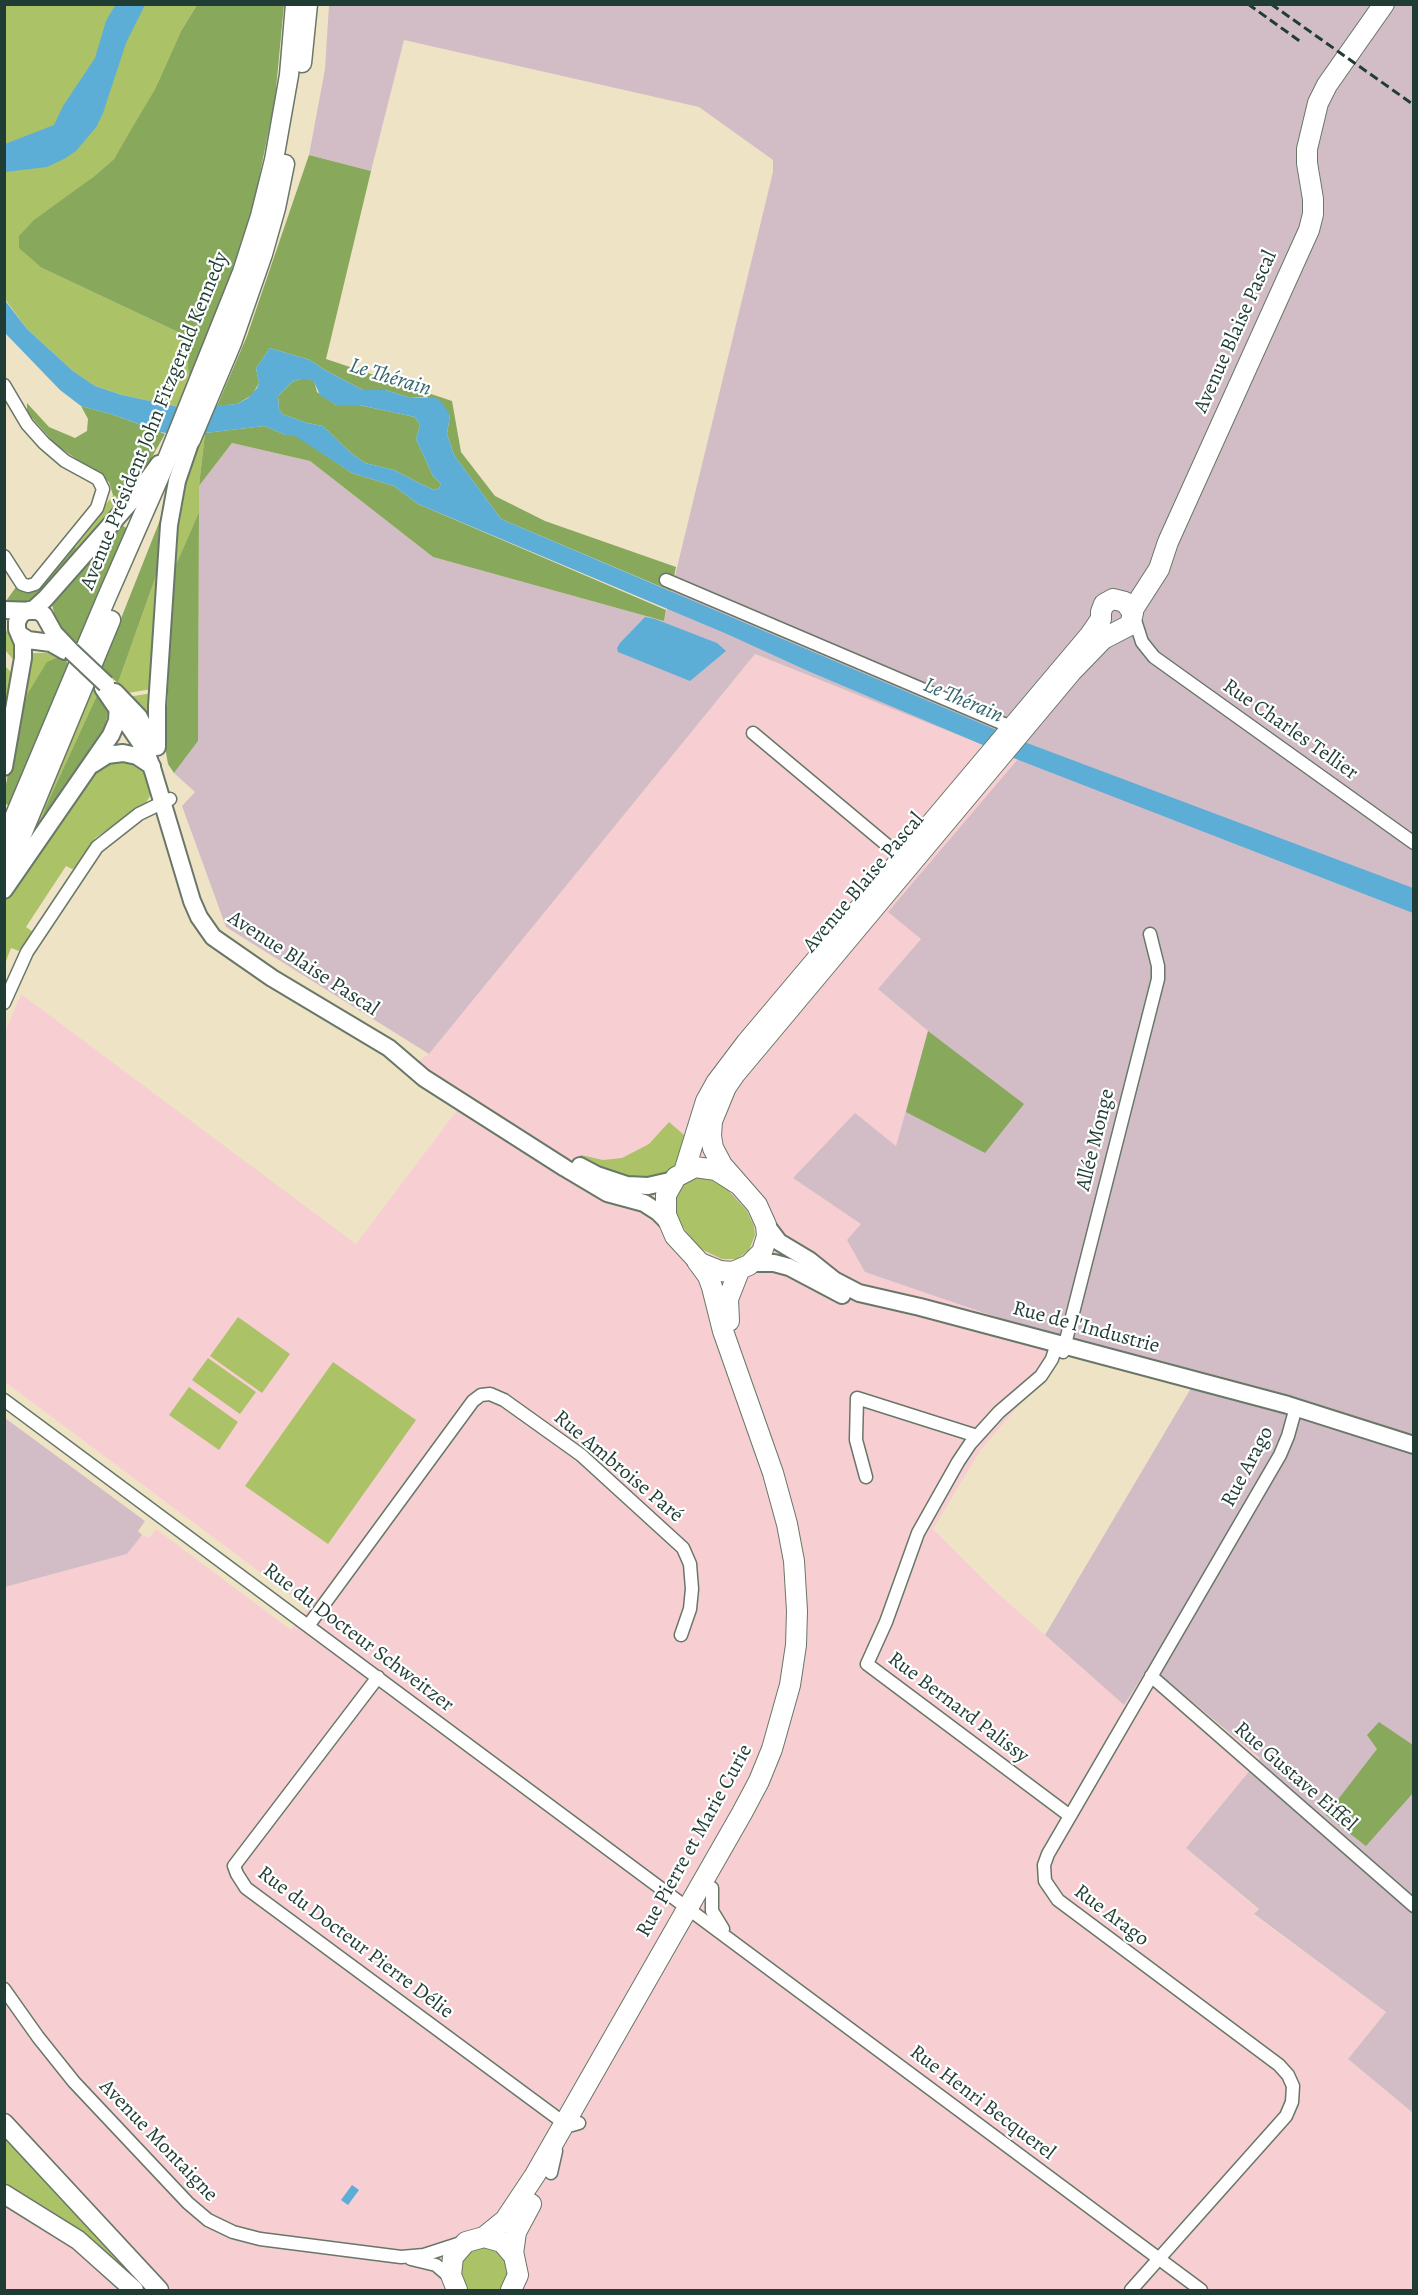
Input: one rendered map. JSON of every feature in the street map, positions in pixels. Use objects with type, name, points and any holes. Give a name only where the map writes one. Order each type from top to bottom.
[{"type":"main road","name":"Avenue Président John Fitzgerald Kennedy","points":[[198,405],[266,196],[284,108],[296,4]]},
{"type":"main road","name":"Avenue Président John Fitzgerald Kennedy","points":[[4,878],[183,440],[249,292],[269,236],[282,184],[304,53],[308,4]]},
{"type":"main road","name":"Avenue Blaise Pascal","points":[[766,1225],[757,1205],[717,1159],[712,1144],[712,1121],[722,1094],[735,1074],[906,861],[1015,731],[1090,635],[1110,628],[1128,627],[1128,609],[1153,582],[1168,542],[1311,223],[1313,198],[1306,156],[1314,115],[1323,92],[1384,4]]},
{"type":"main road","name":"Avenue Blaise Pascal","points":[[1309,135],[1396,4]]},
{"type":"main road","name":"Avenue Président John Fitzgerald Kennedy","points":[[4,841],[163,469],[183,440]]},
{"type":"main road","name":"Avenue Blaise Pascal","points":[[1110,628],[1101,610],[1106,603],[1128,609]]},
{"type":"main road","name":"Avenue Blaise Pascal","points":[[745,1267],[726,1272],[713,1270],[693,1257],[679,1241],[667,1221],[665,1200],[679,1176],[700,1115],[712,1089],[766,1019],[906,861]]},
{"type":"main road","name":"Avenue Blaise Pascal","points":[[679,1176],[695,1167],[711,1168],[738,1184]]},
{"type":"main road","points":[[745,1267],[765,1246],[766,1225]]},
{"type":"main road","name":"Rue Pierre et Marie Curie","points":[[454,2287],[450,2270],[453,2257],[459,2248],[505,2220],[514,2208],[571,2123],[692,1911],[772,1749],[790,1685],[796,1645],[797,1611],[793,1554],[778,1487],[723,1331],[710,1281],[693,1257]]},
{"type":"main road","name":"Rue Pierre et Marie Curie","points":[[692,1911],[712,1888],[757,1807],[782,1747],[799,1682],[805,1628],[805,1574],[797,1514],[772,1437],[728,1318],[728,1299],[745,1267]]},
{"type":"main road","points":[[4,2123],[159,2290]]},
{"type":"main road","name":"Rue Pierre et Marie Curie","points":[[511,2290],[518,2228],[550,2173],[571,2123]]},
{"type":"main road","points":[[4,2194],[78,2240],[134,2290]]},
{"type":"main road","points":[[476,2239],[499,2241],[515,2263]]},
{"type":"street","points":[[4,385],[27,424],[44,443],[70,464],[98,479],[103,485],[99,504],[39,581],[32,586],[22,584],[4,556]]},
{"type":"street","points":[[4,767],[23,664],[18,618],[36,613],[45,599],[135,497],[160,463],[183,440]]},
{"type":"street","points":[[90,767],[102,757],[118,753],[132,754],[155,764],[171,513],[183,440]]},
{"type":"street","points":[[666,580],[1015,731]]},
{"type":"street","name":"Rue Charles Tellier","points":[[1128,609],[1146,648]]},
{"type":"street","points":[[4,610],[36,613]]},
{"type":"street","points":[[20,631],[46,632],[36,613]]},
{"type":"street","name":"Avenue Blaise Pascal","points":[[36,613],[70,653],[113,697],[155,764]]},
{"type":"street","name":"Rue Charles Tellier","points":[[1110,628],[1146,648],[1159,661],[1413,843]]},
{"type":"street","name":"Avenue Blaise Pascal","points":[[20,631],[70,653]]},
{"type":"street","points":[[113,697],[128,718],[141,719],[150,715],[157,706]]},
{"type":"street","points":[[4,890],[90,767],[113,730],[113,697]]},
{"type":"street","name":"Avenue Blaise Pascal","points":[[141,719],[166,800],[195,909],[203,924],[218,942],[272,978],[389,1048],[424,1078],[574,1174],[607,1193],[644,1203],[661,1214],[667,1221]]},
{"type":"street","points":[[753,733],[906,861]]},
{"type":"street","points":[[4,1003],[27,952],[97,847],[139,814],[166,800]]},
{"type":"street","name":"Avenue Blaise Pascal","points":[[166,800],[206,911],[216,927],[230,939],[590,1172],[634,1186],[655,1185],[679,1176]]},
{"type":"street","name":"Allée Monge","points":[[1059,1350],[1158,979],[1158,966],[1150,934]]},
{"type":"street","name":"Rue de l'Industrie","points":[[766,1225],[779,1242],[809,1260],[829,1277],[853,1290],[1059,1350]]},
{"type":"street","name":"Rue de l'Industrie","points":[[745,1267],[784,1265],[848,1298],[1295,1411],[1365,1435],[1413,1444]]},
{"type":"street","name":"Rue Bernard Palissy","points":[[1059,1350],[1041,1376],[999,1412],[962,1455],[923,1522],[886,1622],[867,1664],[1070,1816]]},
{"type":"street","name":"Rue Ambroise Paré","points":[[308,1626],[473,1401],[481,1395],[490,1394],[499,1397],[581,1455],[683,1548],[690,1564],[692,1589],[690,1609],[681,1635]]},
{"type":"street","points":[[866,1477],[855,1435],[857,1398],[977,1436]]},
{"type":"street","name":"Rue du Docteur Schweitzer","points":[[4,1401],[692,1911]]},
{"type":"street","name":"Rue Arago","points":[[1131,2290],[1286,2116],[1292,2102],[1293,2086],[1288,2075],[1279,2065],[1052,1894],[1043,1872],[1045,1860],[1280,1455],[1286,1443],[1295,1411]]},
{"type":"street","name":"Rue Gustave Eiffel","points":[[1151,1676],[1413,1906]]},
{"type":"street","name":"Rue du Docteur Pierre Délie","points":[[378,1677],[234,1866],[237,1874],[246,1888],[571,2123]]},
{"type":"street","name":"Rue Henri Becquerel","points":[[712,1888],[710,1904],[715,1920],[740,1947]]},
{"type":"street","name":"Rue Henri Becquerel","points":[[692,1911],[1201,2290]]},
{"type":"street","name":"Avenue Montaigne","points":[[4,1989],[33,2031],[65,2071],[201,2216],[223,2228],[251,2237],[401,2257],[436,2265],[454,2287]]},
{"type":"street","name":"Avenue Montaigne","points":[[401,2257],[424,2255],[476,2239]]},
{"type":"street","points":[[515,2263],[524,2290]]},
{"type":"shaded area","points":[[329,5],[1413,5],[1413,2113],[1348,2059],[1386,2012],[1254,1914],[1259,1909],[1186,1848],[1260,1758],[1149,1666],[1124,1705],[1045,1635],[1197,1378],[1072,1343],[865,1272],[847,1240],[861,1224],[793,1178],[855,1113],[896,1146],[928,1031],[878,989],[921,939],[888,912],[1018,759],[755,654],[429,1054],[226,927],[182,806],[195,792],[174,773],[198,741],[199,486],[232,443],[310,461],[433,557],[664,621],[773,172],[773,160],[699,107],[404,40],[371,171],[309,155],[325,69]]},
{"type":"shaded area","points":[[755,654],[1018,759],[921,939],[879,989],[928,1031],[896,1147],[1072,1343],[980,1451],[933,1529],[994,1590],[1124,1705],[1148,1666],[1260,1758],[1186,1848],[1259,1910],[1254,1915],[1386,2012],[1348,2059],[1413,2113],[1413,2290],[5,2290],[5,1587],[127,1554],[142,1535],[149,1538],[156,1529],[291,1630],[308,1608],[5,1382],[4,1034],[21,994],[356,1244],[458,1109],[403,1072],[429,1054]]},
{"type":"shaded area","points":[[5,1418],[145,1521],[138,1531],[142,1535],[127,1554],[5,1587]]},
{"type":"green space","points":[[5,5],[197,5],[181,31],[155,89],[130,134],[114,159],[92,178],[42,268],[178,332],[186,341],[189,379],[177,407],[122,395],[95,386],[73,371],[27,329],[5,299]]},
{"type":"green space","points":[[197,5],[284,5],[275,99],[255,198],[222,301],[189,379],[186,342],[178,332],[42,268],[19,248],[19,236],[34,220],[114,159],[155,89],[181,31]]},
{"type":"green space","points":[[309,155],[371,171],[326,359],[452,401],[461,452],[495,496],[545,521],[676,567],[671,591],[501,519],[454,455],[447,434],[450,415],[427,397],[408,397],[385,390],[363,390],[310,360],[270,348],[256,368],[259,383],[252,395],[237,404],[217,406],[247,336]]},
{"type":"green space","points":[[301,379],[314,381],[317,392],[336,405],[359,405],[415,417],[420,425],[416,439],[433,476],[441,484],[439,488],[435,490],[394,470],[365,463],[323,426],[282,414],[279,409],[278,396],[292,382]]},
{"type":"green space","points":[[27,403],[49,427],[75,438],[87,431],[88,419],[81,406],[114,415],[165,434],[147,466],[121,499],[113,495],[109,482],[55,444],[27,412]]},
{"type":"green space","points":[[264,426],[286,435],[295,435],[352,473],[394,486],[418,504],[666,610],[664,621],[433,557],[310,461],[232,443],[199,486],[205,433]]},
{"type":"green space","points":[[205,433],[199,486],[199,512],[174,569],[179,501],[199,438]]},
{"type":"green space","points":[[113,495],[121,499],[77,550],[74,546]]},
{"type":"green space","points":[[164,510],[162,559],[118,683],[101,669]]},
{"type":"green space","points":[[199,512],[198,741],[174,773],[168,764],[165,747],[174,569]]},
{"type":"green space","points":[[119,523],[129,530],[77,647],[57,626],[52,604],[57,593]]},
{"type":"green space","points":[[74,546],[77,550],[38,595],[27,601],[6,601],[16,587],[28,592],[37,590]]},
{"type":"green space","points":[[162,559],[152,689],[128,693],[118,683]]},
{"type":"green space","points":[[5,630],[14,640],[18,665],[5,650]]},
{"type":"green space","points":[[30,653],[49,653],[61,656],[17,723]]},
{"type":"green space","points":[[61,656],[71,666],[13,806],[5,804],[5,790],[17,723],[28,693],[47,662]]},
{"type":"green space","points":[[5,666],[15,676],[5,732]]},
{"type":"green space","points":[[91,686],[99,691],[45,808],[39,830],[18,860]]},
{"type":"green space","points":[[99,691],[106,701],[108,713],[105,726],[39,830],[45,808]]},
{"type":"green space","points":[[152,693],[147,710],[144,712],[128,697]]},
{"type":"green space","points":[[112,759],[133,762],[144,769],[152,792],[146,803],[95,838],[76,868],[66,866],[26,927],[33,932],[19,951],[11,948],[5,964],[5,898],[90,775]]},
{"type":"green space","points":[[928,1031],[1024,1104],[985,1153],[906,1112]]},
{"type":"green space","points":[[669,1122],[684,1135],[687,1142],[680,1162],[662,1177],[636,1181],[577,1159],[581,1155],[603,1160],[622,1158],[649,1144]]},
{"type":"green space","points":[[691,1179],[711,1180],[727,1189],[747,1211],[754,1226],[755,1235],[749,1250],[737,1259],[722,1259],[703,1250],[677,1219],[676,1198],[681,1187]]},
{"type":"green space","points":[[238,1317],[290,1354],[262,1393],[210,1356]]},
{"type":"green space","points":[[208,1358],[256,1392],[240,1414],[192,1380]]},
{"type":"green space","points":[[333,1362],[416,1420],[328,1544],[245,1486]]},
{"type":"green space","points":[[189,1387],[238,1422],[219,1450],[169,1415]]},
{"type":"green space","points":[[1379,1722],[1413,1745],[1413,1793],[1366,1846],[1326,1815],[1377,1749],[1367,1735]]},
{"type":"green space","points":[[4,2135],[152,2290],[144,2290],[51,2211],[5,2184]]},
{"type":"green space","points":[[492,2244],[512,2265],[504,2290],[465,2290],[458,2279],[465,2251]]},
{"type":"water","points":[[116,4],[145,5],[126,43],[97,126],[76,151],[64,159],[47,167],[5,172],[5,144],[54,125],[63,106],[95,58],[106,21]]},
{"type":"water","points":[[4,299],[27,329],[73,371],[95,386],[122,395],[183,408],[237,404],[248,398],[259,383],[256,368],[270,348],[310,360],[363,390],[385,390],[408,397],[436,398],[450,415],[447,434],[454,455],[501,519],[1027,743],[1413,888],[1413,913],[1016,759],[808,671],[727,634],[418,504],[394,486],[352,473],[295,436],[286,435],[264,426],[197,434],[171,434],[81,406],[60,390],[5,333]],"holes":[[[310,379],[314,382],[320,395],[336,405],[359,405],[415,417],[420,425],[416,439],[433,476],[441,484],[439,488],[435,490],[394,470],[365,463],[323,426],[282,414],[279,409],[278,396],[292,382]]]},
{"type":"water","points":[[645,617],[717,643],[726,651],[690,681],[618,652],[617,648],[620,643]]},
{"type":"water","points":[[352,2185],[359,2190],[348,2205],[341,2200]]},
{"type":"railway","points":[[1248,4],[1301,42]]},
{"type":"railway","points":[[1271,4],[1414,105]]},
{"type":"water label","name":"Le Thérain","points":[[390,378]]},
{"type":"water label","name":"Le Thérain","points":[[963,701]]}]
